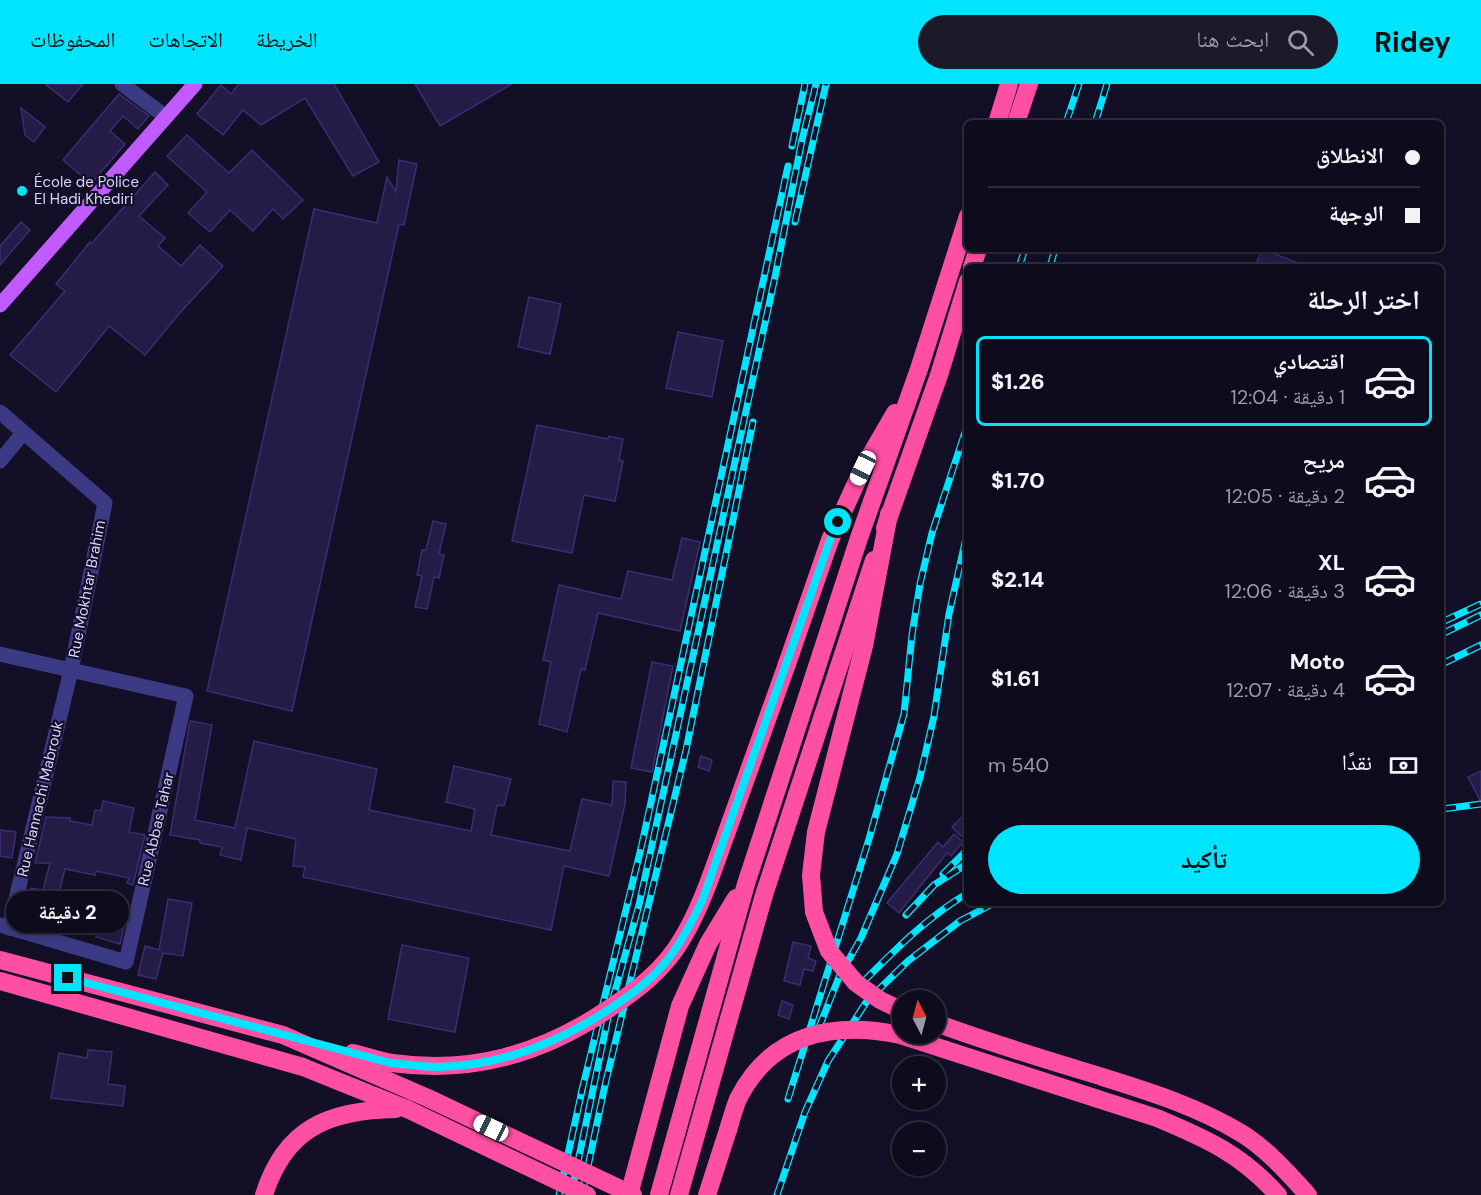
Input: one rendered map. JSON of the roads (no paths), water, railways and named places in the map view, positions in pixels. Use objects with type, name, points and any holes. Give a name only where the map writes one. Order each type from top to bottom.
[{"type":"highway","points":[[998,120],[1009,84]]},
{"type":"highway","points":[[1018,120],[1029,84]]},
{"type":"highway","points":[[659,1195],[746,884],[859,538],[920,369],[964,229]]},
{"type":"highway","points":[[679,1195],[764,895],[890,514],[939,375],[964,294]]},
{"type":"highway","points":[[351,1058],[435,1067],[486,1062],[544,1045],[578,1029],[639,989],[664,964],[682,941],[702,901],[830,540],[863,468],[920,369]]},
{"type":"highway","points":[[890,514],[864,646],[816,832],[811,875],[814,912],[829,951],[856,983],[892,1005]]},
{"type":"highway","points":[[0,960],[282,1035],[351,1058],[631,1195],[683,996],[708,944],[746,884]]},
{"type":"highway","points":[[0,981],[303,1067],[407,1109],[587,1195]]},
{"type":"highway","points":[[946,1027],[984,1041],[1160,1095],[1203,1112],[1243,1135],[1278,1163],[1308,1195]]},
{"type":"highway","points":[[707,1195],[738,1100],[749,1082],[764,1064],[801,1038],[845,1028],[878,1030],[900,1035],[1157,1118],[1196,1134],[1234,1154],[1265,1180],[1278,1195]]},
{"type":"highway","points":[[264,1195],[269,1178],[280,1156],[295,1140],[319,1123],[343,1114],[372,1109],[407,1109]]},
{"type":"main road","points":[[0,305],[195,84]]},
{"type":"street","points":[[122,84],[166,117]]},
{"type":"street","name":"Rue Mokhtar Brahim","points":[[0,412],[105,503],[71,670]]},
{"type":"street","points":[[0,461],[23,433]]},
{"type":"street","points":[[0,654],[71,670]]},
{"type":"street","name":"Rue Abbas Tahar","points":[[5,927],[126,962],[186,696],[71,670]]},
{"type":"street","name":"Rue Hannachi Mabrouk","points":[[5,927],[71,670]]},
{"type":"railway","points":[[792,146],[805,84]]},
{"type":"railway","points":[[571,1195],[609,1013],[639,905],[775,277],[802,140],[816,84]]},
{"type":"railway","points":[[795,222],[826,84]]},
{"type":"railway","points":[[1067,120],[1079,84]]},
{"type":"railway","points":[[1096,120],[1107,84]]},
{"type":"railway","points":[[581,1094],[642,844],[788,166]]},
{"type":"railway","points":[[1020,264],[1024,252]]},
{"type":"railway","points":[[1051,264],[1054,252]]},
{"type":"railway","points":[[582,1195],[605,1085],[686,750],[753,422]]},
{"type":"railway","points":[[788,1099],[869,839],[904,714],[920,584],[932,533],[964,435]]},
{"type":"railway","points":[[818,1030],[839,977],[861,938],[897,854],[920,777],[934,716],[949,614],[964,547]]},
{"type":"railway","points":[[1444,621],[1481,604]]},
{"type":"railway","points":[[1444,633],[1481,615]]},
{"type":"railway","points":[[1444,663],[1481,645]]},
{"type":"railway","points":[[1444,809],[1481,804]]},
{"type":"railway","points":[[943,874],[964,853]]},
{"type":"railway","points":[[906,915],[934,885],[964,866]]},
{"type":"railway","points":[[862,983],[925,923],[964,895]]},
{"type":"railway","points":[[777,1195],[805,1112],[828,1061],[867,1001],[908,961],[960,921],[988,906]]},
{"type":"railway","points":[[559,1195],[583,1086]]},
{"type":"place","name":"École de Police El Hadi Khediri","points":[[22,191]]}]
